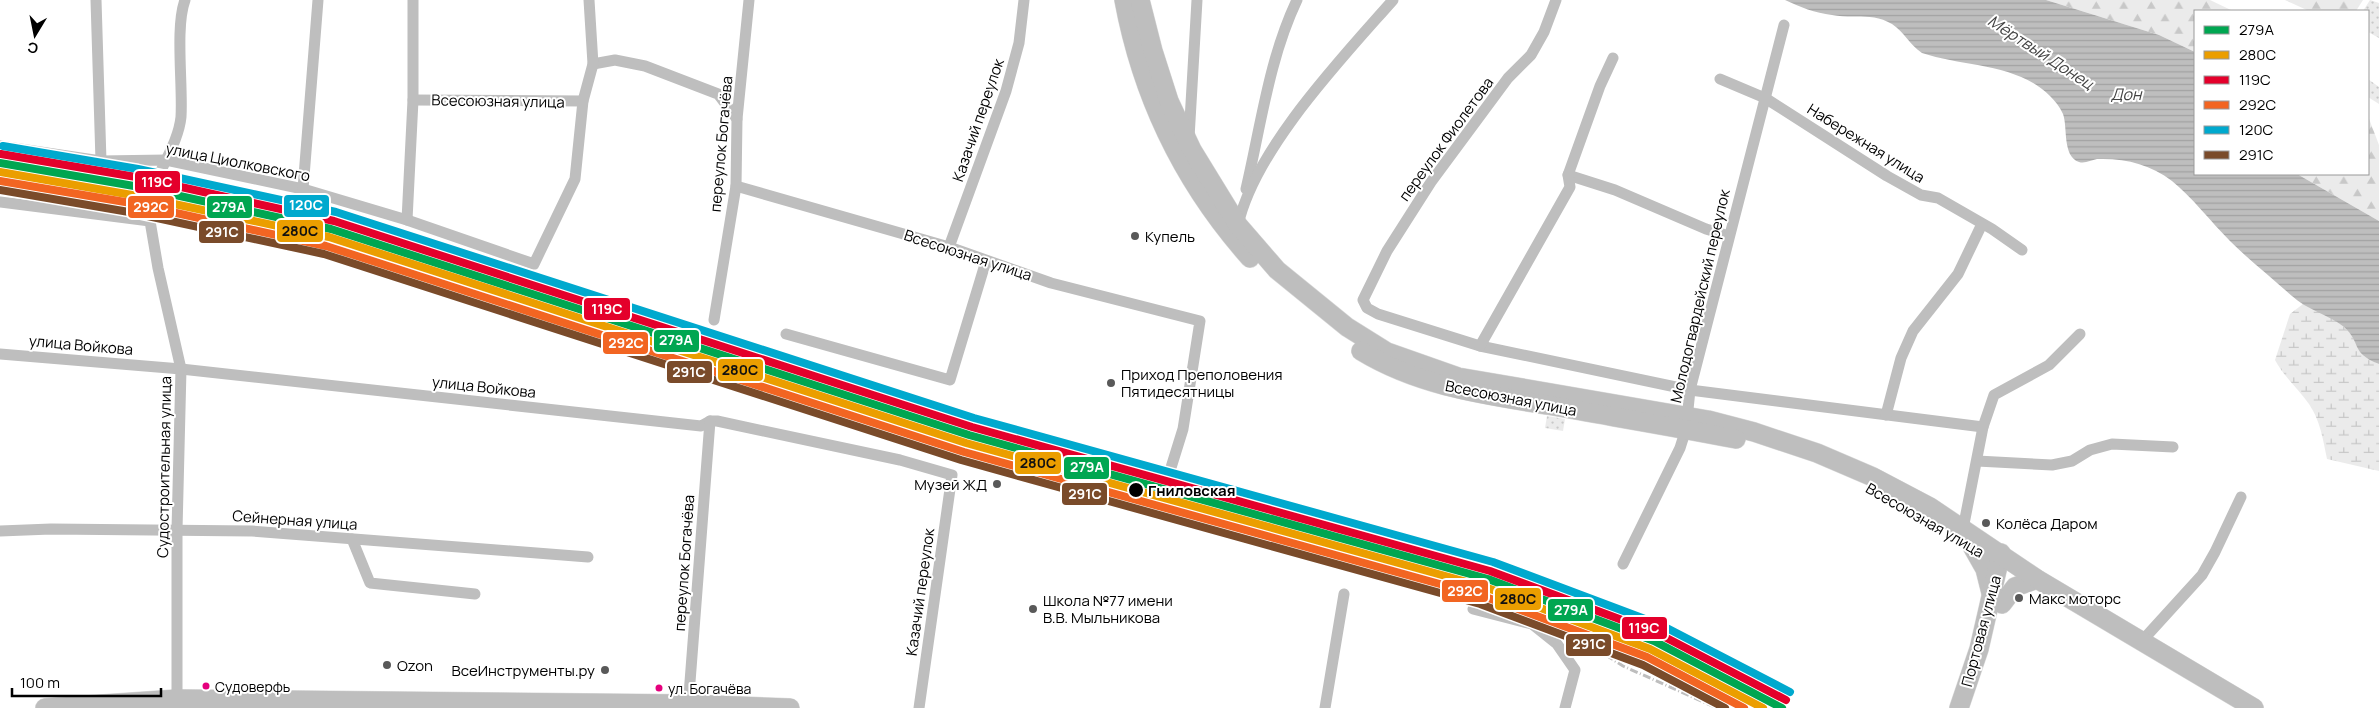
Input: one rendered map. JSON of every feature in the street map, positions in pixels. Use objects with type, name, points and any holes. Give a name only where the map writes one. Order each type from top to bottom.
[{"type":"main road","name":"Всесоюзная улица","points":[[1132,1],[1137,56],[1154,108],[1179,135],[1238,224],[1277,270],[1347,327],[1387,352],[1458,377],[1686,422],[1751,442],[1857,481],[1898,501],[1972,546],[2037,579],[2254,708]]},
{"type":"main road","name":"Всесоюзная улица","points":[[1179,135],[1178,158],[1227,232],[1269,279],[1339,337],[1383,364],[1457,390],[1754,432],[1817,453],[1873,477],[1930,508],[1963,529],[2006,562]]},
{"type":"main road","points":[[1972,546],[1985,569],[1996,602],[2015,587],[2037,579]]},
{"type":"main road","name":"Портовая улица","points":[[1968,708],[1976,690],[2006,562]]},
{"type":"main road","name":"Портовая улица","points":[[1959,708],[1996,602]]},
{"type":"main road","points":[[45,708],[177,704],[790,708]]},
{"type":"street","points":[[96,0],[101,161]]},
{"type":"street","points":[[0,202],[150,221],[153,206],[164,193],[159,175],[173,147],[181,119],[181,25],[185,0]]},
{"type":"street","points":[[303,189],[318,0]]},
{"type":"street","points":[[407,220],[413,100],[413,0]]},
{"type":"street","points":[[583,102],[593,64],[589,0]]},
{"type":"street","name":"переулок Богачёва","points":[[714,320],[736,186],[737,119],[749,0]]},
{"type":"street","name":"Казачий переулок","points":[[949,247],[1006,91],[1019,42],[1024,0]]},
{"type":"street","points":[[1179,135],[1197,0]]},
{"type":"street","points":[[1238,224],[1258,139],[1260,118],[1283,29],[1297,0]]},
{"type":"street","points":[[1242,205],[1275,144],[1337,64],[1393,0]]},
{"type":"street","name":"переулок Фиолетова","points":[[1480,346],[1378,314],[1367,308],[1363,300],[1387,252],[1431,182],[1508,78],[1531,54],[1544,32],[1556,0]]},
{"type":"street","name":"Молодогвардейский переулок","points":[[1623,564],[1680,448],[1690,390],[1784,25]]},
{"type":"street","points":[[1613,58],[1600,86],[1568,176],[1570,187],[1480,346],[1690,390],[1983,427]]},
{"type":"street","points":[[593,64],[615,60],[645,66],[690,83],[718,94],[737,119]]},
{"type":"street","name":"Набережная улица","points":[[1720,79],[1765,98],[1887,176],[1921,195],[1938,198],[2022,250]]},
{"type":"street","name":"Всесоюзная улица","points":[[413,100],[583,102]]},
{"type":"street","name":"улица Циолковского","points":[[0,146],[101,161],[166,160],[303,189],[407,220],[534,264],[575,179],[583,102]]},
{"type":"street","points":[[1568,176],[1614,190],[1706,229],[1729,236]]},
{"type":"street","name":"Всесоюзная улица","points":[[736,186],[949,247],[1051,282],[1200,321],[1183,429],[1169,474]]},
{"type":"street","name":"Судостроительная улица","points":[[150,221],[158,268],[182,369],[178,530],[177,704]]},
{"type":"street","points":[[1886,415],[1901,358],[1913,331],[1958,274],[1982,224]]},
{"type":"street","points":[[786,334],[950,380],[986,261]]},
{"type":"street","points":[[1963,529],[1978,461],[1983,427],[1994,395],[2049,364],[2080,334]]},
{"type":"street","name":"улица Войкова","points":[[0,354],[182,369],[701,426],[710,421],[796,436],[849,450],[900,460],[952,475],[951,481]]},
{"type":"street","name":"переулок Богачёва","points":[[688,706],[710,421]]},
{"type":"street","points":[[1978,461],[2052,465],[2072,461],[2090,450],[2112,444],[2173,448]]},
{"type":"street","name":"Казачий переулок","points":[[919,708],[951,481]]},
{"type":"street","points":[[2141,642],[2202,575],[2241,497]]},
{"type":"street","name":"Сейнерная улица","points":[[0,531],[51,529],[252,531],[588,556]]},
{"type":"street","points":[[352,538],[370,583],[474,594]]},
{"type":"street","points":[[1325,708],[1344,594]]},
{"type":"street","points":[[1473,609],[1532,624],[1558,644],[1576,670],[1565,708]]},
{"type":"green space","points":[[2046,0],[2210,0],[2231,10],[2194,10],[2194,52],[2159,35]]},
{"type":"green space","points":[[2285,0],[2363,0],[2357,10],[2307,10]]},
{"type":"green space","points":[[2370,0],[2379,3],[2379,38],[2369,33],[2369,10],[2364,10]]},
{"type":"green space","points":[[2369,80],[2379,87],[2379,104],[2369,98]]},
{"type":"green space","points":[[2369,119],[2379,145],[2379,221],[2299,175],[2369,175]]},
{"type":"green space","points":[[2303,304],[2325,314],[2340,324],[2350,333],[2361,352],[2370,360],[2379,364],[2379,471],[2327,459],[2321,430],[2313,410],[2275,360],[2290,314]]},
{"type":"green space","points":[[1547,416],[1565,419],[1563,431],[1545,428]]},
{"type":"water","name":"Дон","points":[[1785,0],[2046,0],[2159,35],[2194,52],[2194,175],[2299,175],[2379,221],[2379,364],[2360,352],[2353,338],[2344,327],[2298,301],[2253,262],[2230,241],[2187,194],[2164,175],[2146,166],[2127,161],[2097,159],[2079,162],[2074,159],[2070,154],[2066,141],[2062,111],[2052,98],[2037,85],[2022,77],[1989,67],[1938,58],[1922,53],[1896,27],[1885,20],[1826,14]]},
{"type":"railway","points":[[1559,625],[1623,666],[1717,708]]},
{"type":"transit line","name":"120С","points":[[3,146],[138,169],[336,212],[974,418],[1493,562],[1661,625],[1790,692]]},
{"type":"transit line","name":"119С","points":[[1,154],[136,177],[334,221],[972,427],[1490,571],[1657,633],[1786,700]]},
{"type":"transit line","name":"279А","points":[[0,163],[134,186],[331,229],[969,435],[1488,579],[1654,641],[1782,708]]},
{"type":"transit line","name":"280С","points":[[0,172],[132,195],[329,237],[966,443],[1485,587],[1650,649],[1763,708]]},
{"type":"transit line","name":"292С","points":[[0,181],[131,203],[326,246],[964,452],[1483,596],[1647,657],[1744,708]]},
{"type":"transit line","name":"291С","points":[[0,190],[129,212],[324,254],[961,460],[1480,604],[1643,665],[1725,708]]},
{"type":"place","name":"Купель","points":[[1135,236]]},
{"type":"place","name":"Приход Преполовения Пятидесятницы","points":[[1111,383]]},
{"type":"place","name":"Музей ЖД","points":[[997,484]]},
{"type":"place","name":"Гниловская","points":[[1136,490]]},
{"type":"place","name":"Колёса Даром","points":[[1986,523]]},
{"type":"place","name":"Макс моторс","points":[[2019,598]]},
{"type":"place","name":"Школа №77 имени В.В. Мыльникова","points":[[1033,609]]},
{"type":"place","name":"Ozon","points":[[387,665]]},
{"type":"place","name":"ВсеИнструменты.ру","points":[[605,670]]},
{"type":"place","name":"Судоверфь","points":[[206,686]]},
{"type":"place","name":"ул. Богачёва","points":[[659,688]]},
{"type":"water label","name":"Мёртвый Донец","points":[[2041,52]]}]
